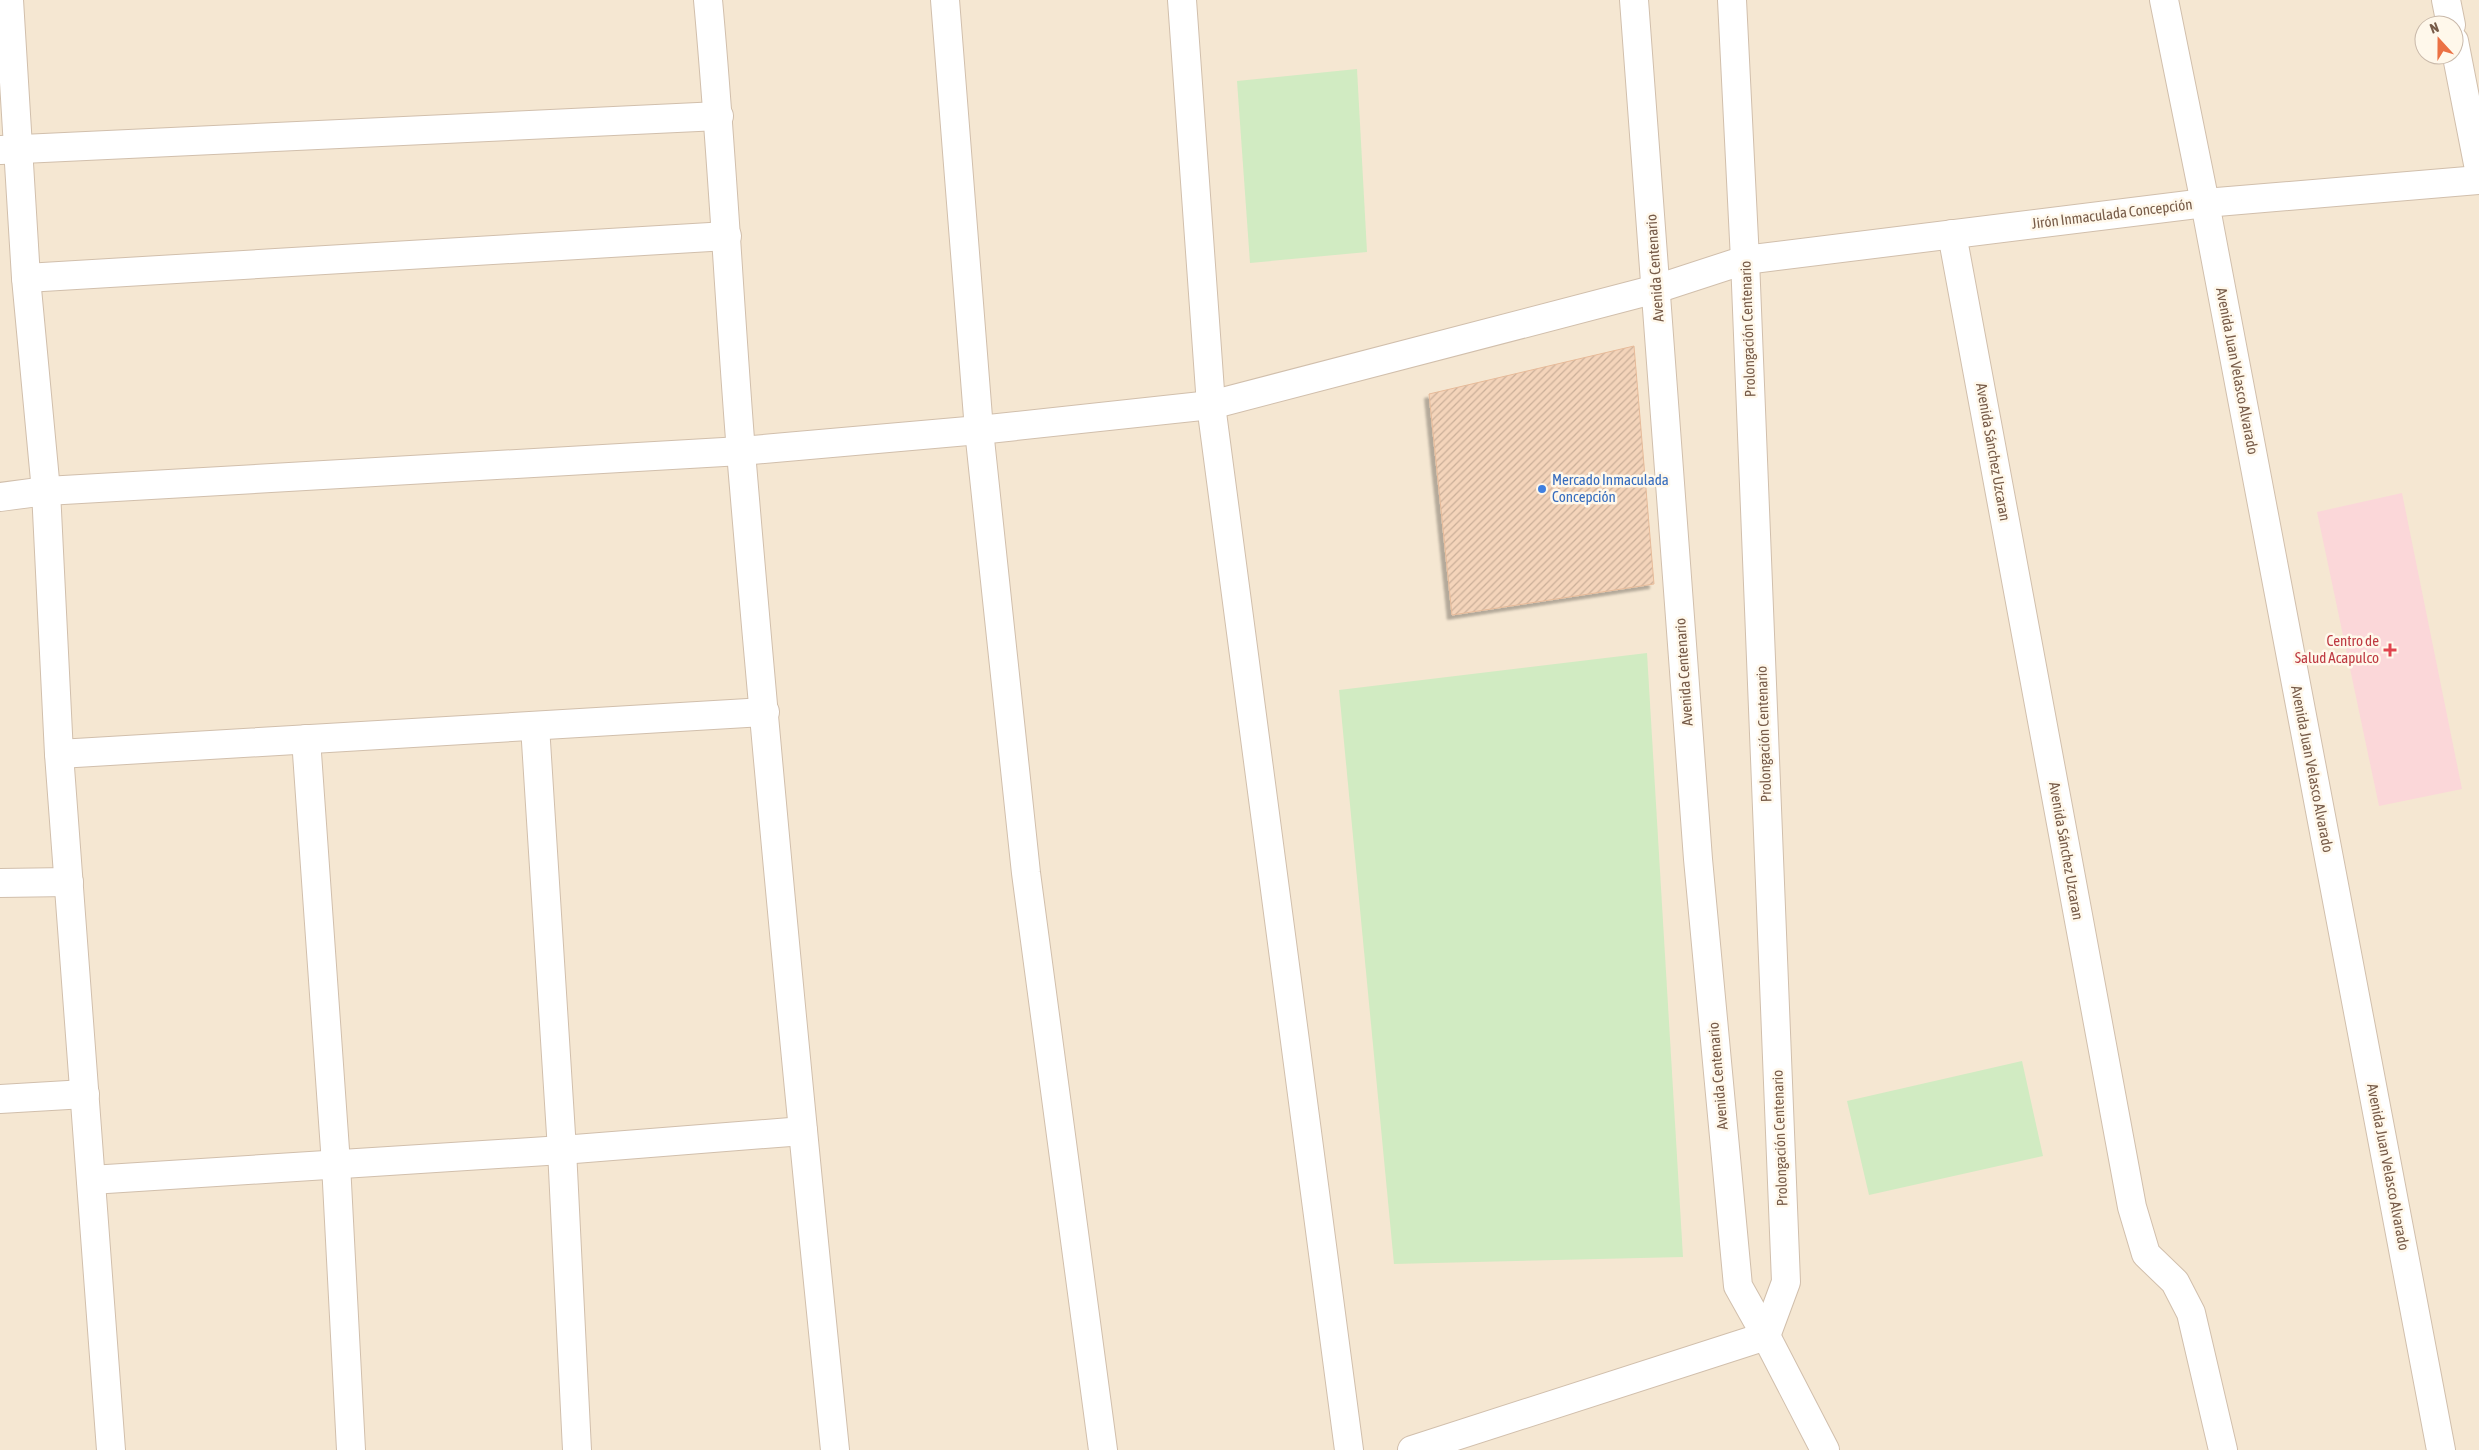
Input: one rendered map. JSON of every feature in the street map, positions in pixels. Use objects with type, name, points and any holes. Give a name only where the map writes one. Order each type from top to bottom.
[{"type":"street","points":[[9,0],[9,150],[26,278],[46,491],[59,754],[111,1450]]},
{"type":"street","points":[[708,0],[719,116],[741,451],[803,1131],[835,1450]]},
{"type":"street","points":[[945,0],[979,430],[1026,873],[1103,1450]]},
{"type":"street","points":[[1182,0],[1211,405],[1349,1450]]},
{"type":"street","name":"Avenida Centenario","points":[[1634,0],[1698,859],[1738,1286],[1766,1336]]},
{"type":"street","name":"Prolongación Centenario","points":[[1732,0],[1745,260],[1786,1282],[1766,1336]]},
{"type":"street","name":"Avenida Juan Velasco Alvarado","points":[[2164,0],[2205,203],[2441,1450]]},
{"type":"street","points":[[2446,0],[2449,15]]},
{"type":"street","points":[[2459,65],[2479,170]]},
{"type":"street","points":[[9,150],[719,116]]},
{"type":"street","name":"Jirón Inmaculada Concepción","points":[[0,497],[46,491],[741,451],[979,430],[1211,405],[1656,289],[1745,260],[2205,203],[2479,180]]},
{"type":"street","name":"Avenida Sánchez Uzcaran","points":[[1952,234],[2132,1206],[2146,1254],[2175,1282],[2191,1313],[2223,1450]]},
{"type":"street","points":[[26,278],[727,236]]},
{"type":"street","points":[[59,754],[765,712]]},
{"type":"street","points":[[534,726],[562,1150],[577,1450]]},
{"type":"street","points":[[306,739],[336,1164],[351,1450]]},
{"type":"street","points":[[0,883],[69,882]]},
{"type":"street","points":[[0,1099],[85,1094]]},
{"type":"street","points":[[91,1180],[562,1150],[803,1131]]},
{"type":"street","points":[[1412,1450],[1766,1336],[1825,1450]]},
{"type":"shaded area","points":[[0,0],[2479,0],[2479,1450],[0,1450]]},
{"type":"shaded area","name":"Centro de Salud Acapulco","points":[[2402,493],[2462,789],[2379,806],[2317,512]]},
{"type":"green space","points":[[1357,69],[1367,252],[1250,263],[1237,81]]},
{"type":"green space","points":[[1647,653],[1683,1257],[1394,1264],[1339,690]]},
{"type":"green space","points":[[2022,1061],[2043,1156],[1869,1195],[1847,1101]]},
{"type":"building","name":"Mercado Inmaculada Concepción","points":[[1634,346],[1654,584],[1452,615],[1429,394]]},
{"type":"place","name":"Mercado Inmaculada Concepción","points":[[1542,489]]},
{"type":"place","name":"Centro de Salud Acapulco","points":[[2390,650]]}]
